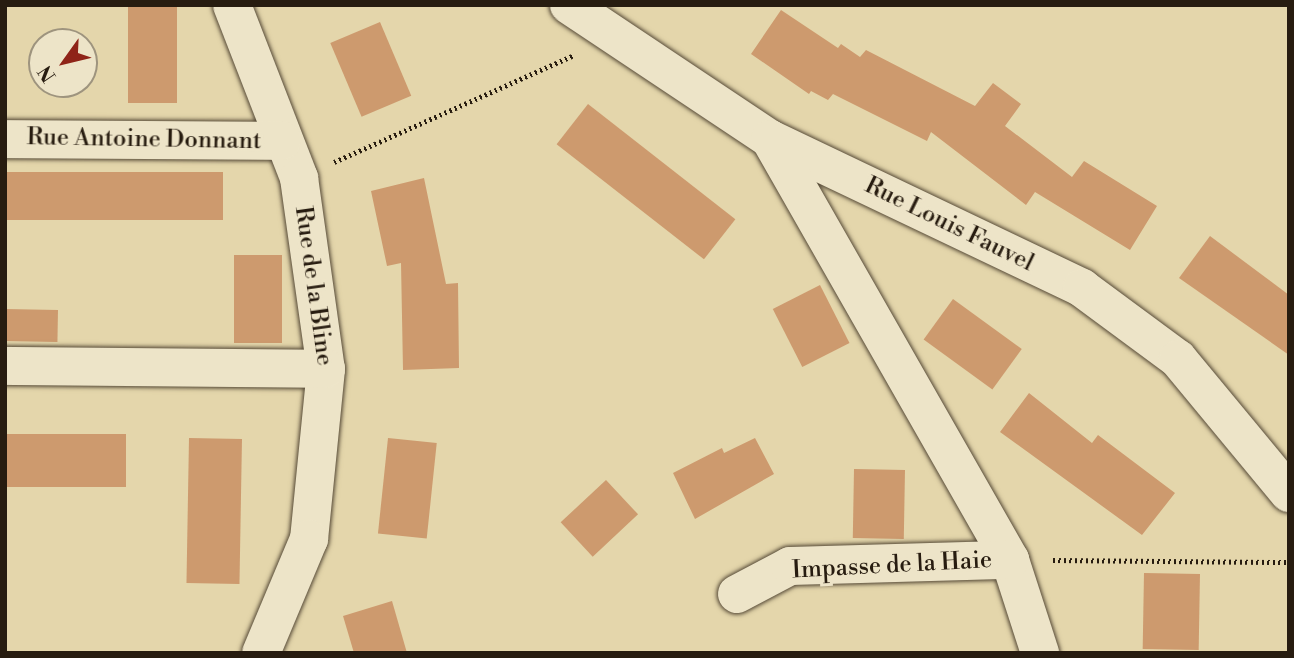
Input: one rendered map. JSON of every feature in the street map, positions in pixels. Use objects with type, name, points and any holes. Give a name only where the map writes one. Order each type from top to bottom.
[{"type":"street","name":"Rue de la Bline","points":[[232,5],[282,141],[299,178],[326,369],[309,539],[261,653]]},
{"type":"street","name":"Rue Louis Fauvel","points":[[569,5],[613,38],[770,139],[1082,288],[1178,359],[1289,494]]},
{"type":"street","name":"Rue Antoine Donnant","points":[[5,139],[282,141]]},
{"type":"street","points":[[770,139],[1010,560],[1040,653]]},
{"type":"street","points":[[5,366],[326,369]]},
{"type":"street","name":"Impasse de la Haie","points":[[737,594],[790,566],[1010,560]]},
{"type":"path","points":[[299,178],[613,38]]},
{"type":"path","points":[[1010,560],[1289,562]]},
{"type":"building","points":[[128,5],[177,5],[177,103],[128,103]]},
{"type":"building","points":[[781,10],[838,48],[841,44],[860,57],[866,50],[975,106],[993,83],[1021,104],[1005,126],[1072,177],[1084,161],[1157,206],[1130,250],[1035,192],[1026,205],[931,132],[927,141],[833,94],[828,100],[811,91],[809,94],[751,54]]},
{"type":"building","points":[[380,22],[411,96],[362,117],[330,43]]},
{"type":"building","points":[[588,104],[735,219],[704,259],[557,144]]},
{"type":"building","points":[[5,172],[223,172],[223,220],[5,220]]},
{"type":"building","points":[[424,178],[446,284],[458,283],[459,368],[403,370],[401,263],[387,266],[371,191]]},
{"type":"building","points":[[1210,236],[1289,295],[1289,355],[1179,278]]},
{"type":"building","points":[[234,255],[282,255],[282,343],[234,343]]},
{"type":"building","points":[[820,285],[850,343],[802,367],[773,309]]},
{"type":"building","points":[[953,299],[1022,349],[992,389],[924,339]]},
{"type":"building","points":[[5,309],[58,310],[57,342],[5,341]]},
{"type":"building","points":[[1029,393],[1092,443],[1098,435],[1175,493],[1142,535],[1000,432]]},
{"type":"building","points":[[5,434],[126,434],[126,487],[5,487]]},
{"type":"building","points":[[189,438],[242,439],[239,584],[186,583]]},
{"type":"building","points":[[388,438],[437,443],[427,539],[378,533]]},
{"type":"building","points":[[755,438],[774,474],[695,519],[673,473],[722,448],[724,453]]},
{"type":"building","points":[[854,469],[905,470],[904,539],[853,538]]},
{"type":"building","points":[[606,480],[638,514],[593,557],[561,522]]},
{"type":"building","points":[[1144,573],[1200,574],[1199,650],[1143,649]]},
{"type":"building","points":[[392,601],[407,653],[354,653],[343,616]]}]
